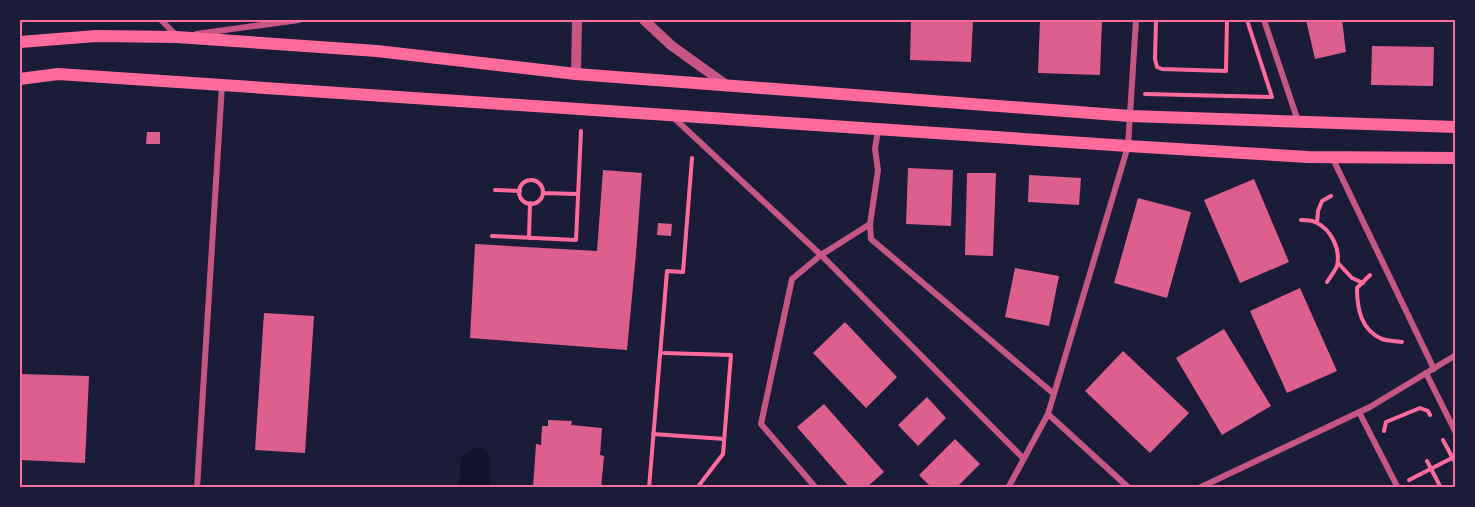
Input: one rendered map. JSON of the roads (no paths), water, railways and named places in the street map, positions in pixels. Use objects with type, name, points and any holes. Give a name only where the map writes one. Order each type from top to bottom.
[{"type":"main road","points":[[20,42],[96,36],[177,37],[377,51],[576,74],[1130,116],[1455,128]]},
{"type":"main road","points":[[20,79],[58,74],[1308,157],[1455,158]]},
{"type":"street","points":[[161,20],[177,37],[299,20]]},
{"type":"street","points":[[576,74],[577,20]]},
{"type":"street","points":[[644,20],[672,46],[728,86]]},
{"type":"street","points":[[1008,488],[1048,414],[1128,146],[1136,20]]},
{"type":"street","points":[[1264,20],[1299,123]]},
{"type":"street","points":[[197,488],[222,85]]},
{"type":"street","points":[[671,115],[821,255],[1024,459]]},
{"type":"street","points":[[878,129],[875,149],[878,170],[870,224],[871,239],[1054,394]]},
{"type":"street","points":[[1331,156],[1434,369]]},
{"type":"street","points":[[816,488],[761,424],[792,279],[821,255],[870,224]]},
{"type":"street","points":[[1199,488],[1370,407],[1455,355]]},
{"type":"street","points":[[1426,373],[1455,433]]},
{"type":"street","points":[[1359,412],[1398,488]]},
{"type":"street","points":[[1048,414],[1129,488]]}]
